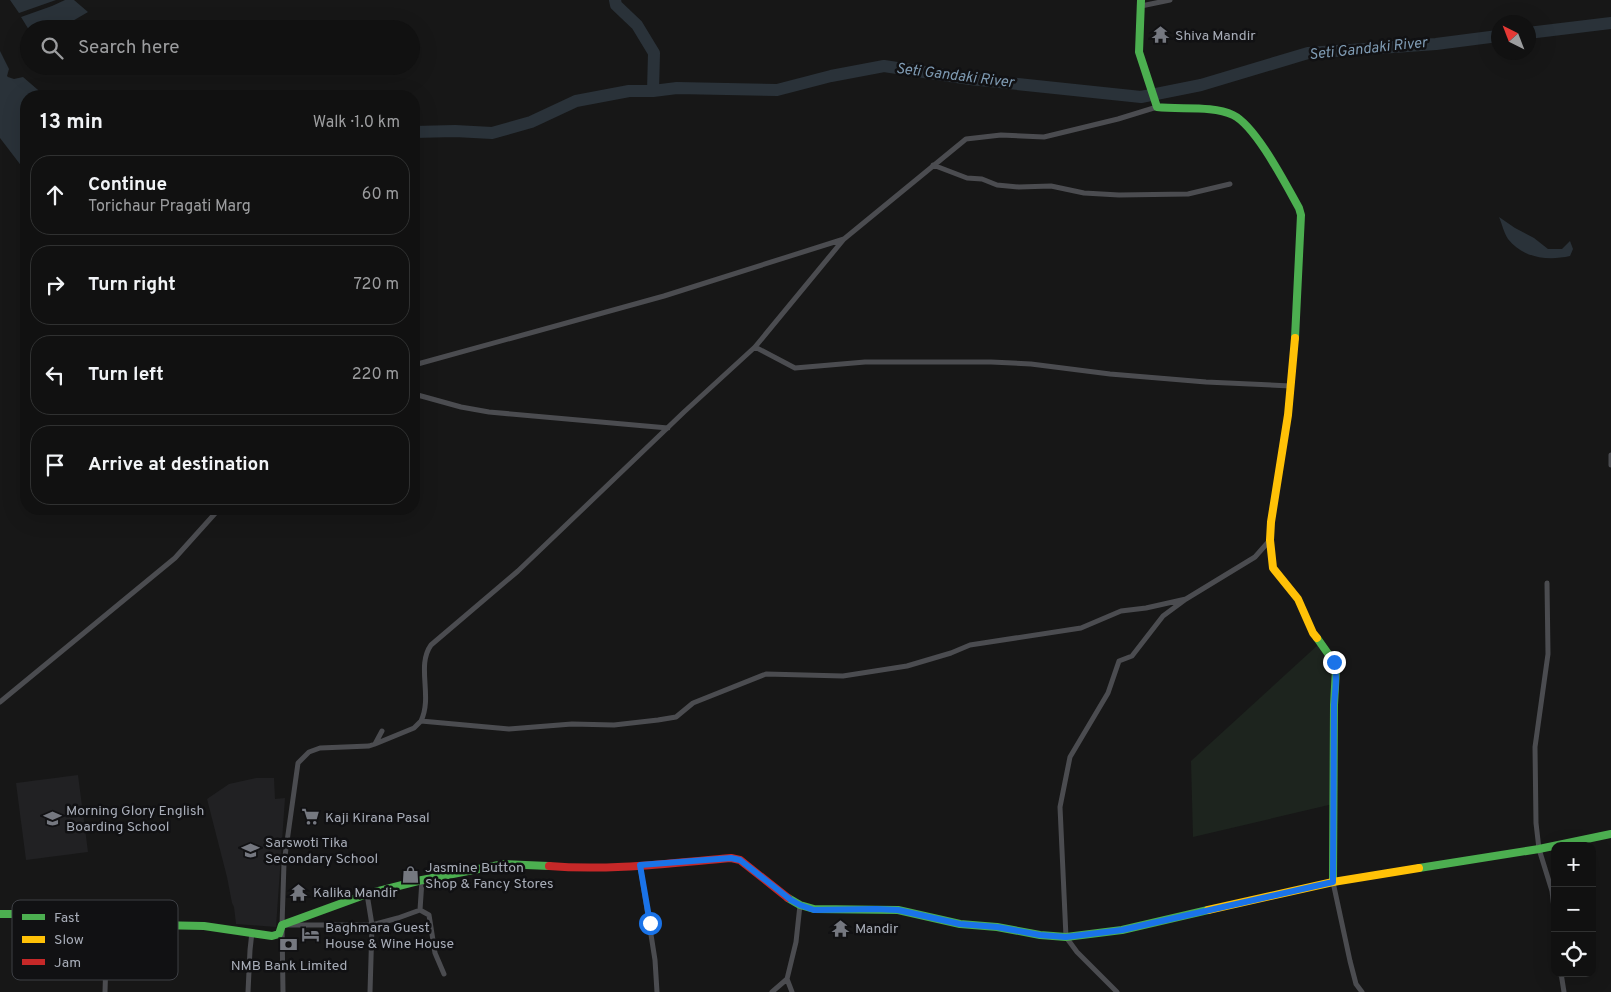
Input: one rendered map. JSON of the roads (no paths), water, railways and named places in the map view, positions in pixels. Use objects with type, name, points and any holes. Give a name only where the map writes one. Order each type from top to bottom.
[{"type":"main road","points":[[1141,3],[1139,52],[1156,107],[1212,111],[1235,115],[1272,160],[1299,208],[1301,221],[1298,295],[1291,386],[1270,540],[1274,568],[1277,574],[1298,599],[1313,633],[1334,662],[1336,669],[1333,882]]},
{"type":"main road","points":[[178,925],[204,926],[275,936],[279,934],[282,925],[367,894],[422,880],[504,864],[573,868],[736,858],[800,905],[819,910],[898,910],[960,924],[997,927],[1040,935],[1066,937],[1122,930],[1333,882],[1539,849],[1611,834]]},
{"type":"street","points":[[1141,3],[1170,0]]},
{"type":"street","points":[[283,992],[282,925],[284,863],[298,763],[309,752],[320,748],[369,746],[414,728],[421,721],[425,712],[424,659],[426,651],[431,645],[518,571],[755,347],[844,239],[966,139],[1001,136],[1044,136],[1118,119],[1156,107]]},
{"type":"street","points":[[933,165],[944,171],[967,178],[1004,186],[1051,186],[1084,193],[1119,195],[1188,194],[1230,184]]},
{"type":"street","points":[[420,363],[664,296],[844,239]]},
{"type":"street","points":[[755,347],[795,368],[865,362],[991,362],[1031,364],[1110,374],[1206,382],[1291,386]]},
{"type":"street","points":[[420,396],[461,407],[490,412],[668,428]]},
{"type":"street","points":[[1611,457],[1611,465]]},
{"type":"street","points":[[0,702],[175,558],[214,515]]},
{"type":"street","points":[[1116,992],[1077,952],[1066,937],[1060,807],[1070,757],[1108,694],[1118,661],[1132,656],[1163,616],[1186,599],[1255,558],[1270,540]]},
{"type":"street","points":[[1547,583],[1548,654],[1535,747],[1536,824],[1539,849],[1551,887]]},
{"type":"street","points":[[421,721],[509,729],[658,720],[676,717],[693,704],[766,674],[843,676],[907,666],[951,653],[970,645],[1080,628],[1121,611],[1146,608],[1186,599]]},
{"type":"street","points":[[375,744],[382,731]]},
{"type":"street","points":[[640,865],[655,960],[657,992]]},
{"type":"street","points":[[420,910],[422,880]]},
{"type":"street","points":[[1333,882],[1356,984],[1362,992]]},
{"type":"street","points":[[367,894],[372,925],[370,992]]},
{"type":"street","points":[[792,992],[787,979],[796,942],[800,905]]},
{"type":"street","points":[[282,925],[372,925],[420,910],[429,915],[435,952],[444,974]]},
{"type":"street","points":[[248,992],[252,932]]},
{"type":"street","points":[[1562,977],[1564,992]]},
{"type":"street","points":[[772,992],[787,979]]},
{"type":"waterway","points":[[615,0],[616,5],[637,25],[654,53],[653,91]]},
{"type":"waterway","name":"Seti Gandaki River","points":[[1536,32],[1611,23]]},
{"type":"waterway","name":"Seti Gandaki River","points":[[420,132],[492,133],[531,122],[576,101],[629,91],[677,88],[777,90],[831,76],[884,66],[970,79],[1141,97],[1201,85],[1308,53],[1436,44],[1491,37]]},
{"type":"place","name":"Shiva Mandir","points":[[1161,35]]},
{"type":"place","name":"Kaji Kirana Pasal","points":[[311,817]]},
{"type":"place","name":"Morning Glory English Boarding School","points":[[52,818]]},
{"type":"place","name":"Sarswoti Tika Secondary School","points":[[251,850]]},
{"type":"place","name":"Jasmine Button Shop & Fancy Stores","points":[[411,875]]},
{"type":"place","name":"Kalika Mandir","points":[[299,892]]},
{"type":"place","name":"Mandir","points":[[841,928]]},
{"type":"place","name":"Baghmara Guest House & Wine House","points":[[311,935]]},
{"type":"place","name":"NMB Bank Limited","points":[[289,945]]}]
